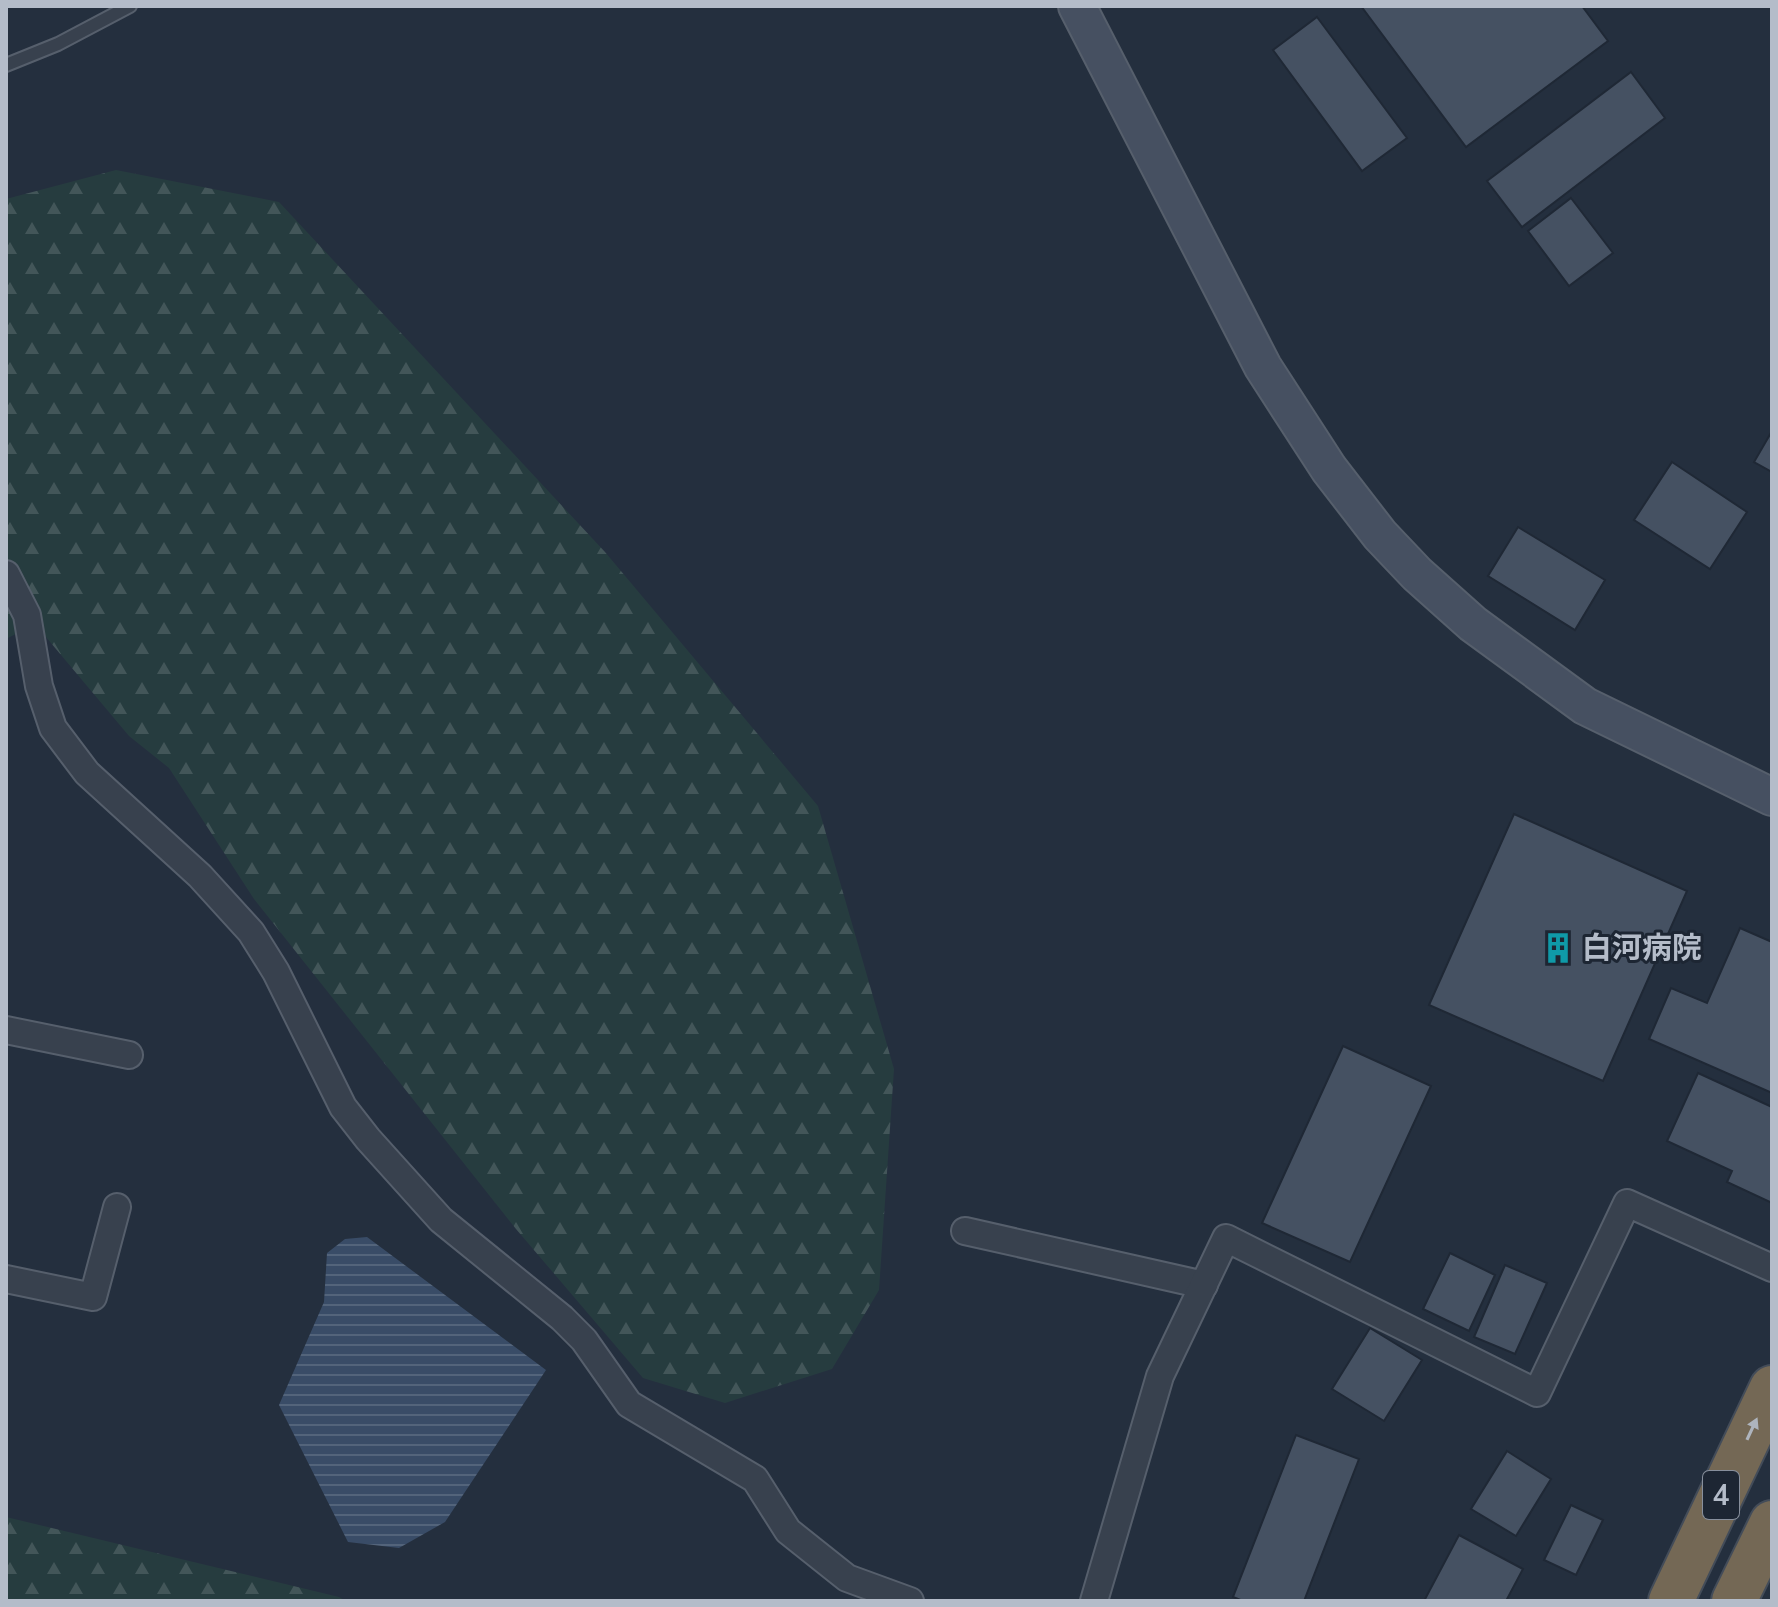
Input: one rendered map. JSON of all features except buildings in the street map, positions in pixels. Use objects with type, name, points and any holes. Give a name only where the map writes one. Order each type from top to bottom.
[{"type":"highway","name":"4","points":[[1671,1601],[1772,1388]]},
{"type":"highway","name":"4","points":[[1734,1601],[1772,1523]]},
{"type":"street","points":[[1077,6],[1263,367],[1329,469],[1380,535],[1417,574],[1473,624],[1585,706],[1772,797]]},
{"type":"street","points":[[6,574],[27,615],[39,686],[53,728],[87,773],[200,876],[251,932],[276,972],[343,1107],[368,1139],[441,1220],[562,1318],[584,1340],[629,1404],[755,1479],[788,1531],[847,1578],[910,1601]]},
{"type":"street","points":[[6,1030],[129,1055]]},
{"type":"street","points":[[1094,1601],[1160,1376],[1226,1238],[1537,1393],[1627,1203],[1772,1268]]},
{"type":"street","points":[[6,1279],[93,1297],[117,1207]]},
{"type":"street","points":[[965,1231],[1204,1285]]},
{"type":"lane","points":[[6,65],[58,44],[128,6]]},
{"type":"green space","points":[[116,170],[279,202],[605,552],[818,806],[894,1069],[879,1290],[832,1369],[725,1403],[643,1378],[516,1229],[254,899],[169,768],[129,736],[35,624],[6,639],[6,199]]},
{"type":"green space","points":[[6,1517],[339,1597],[346,1601],[6,1601]]},
{"type":"water","points":[[367,1237],[546,1370],[445,1522],[399,1548],[348,1542],[279,1405],[324,1302],[327,1253],[345,1239]]},
{"type":"place","name":"白河病院","points":[[1558,948]]}]
